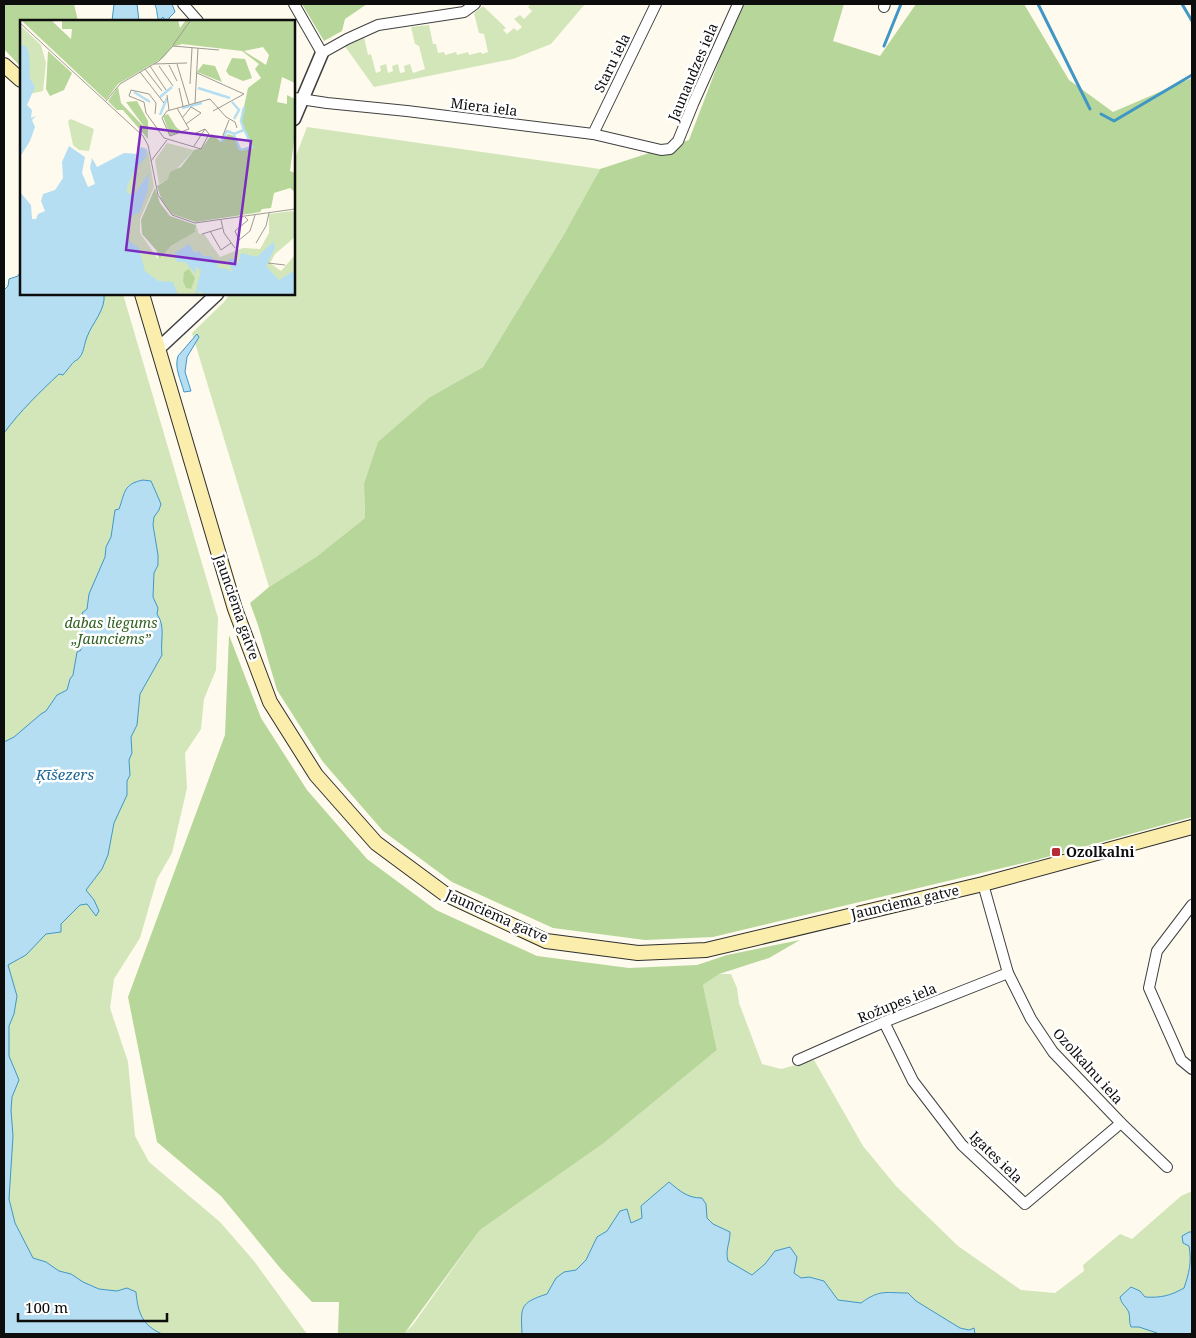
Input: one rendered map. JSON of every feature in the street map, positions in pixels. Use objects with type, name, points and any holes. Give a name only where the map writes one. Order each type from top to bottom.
[{"type":"main road","points":[[4,65],[20,79]]},
{"type":"main road","name":"Jaunciema gatve","points":[[142,295],[235,609],[270,702],[316,775],[376,843],[445,894],[546,941],[638,953],[706,950],[983,884],[1192,827]]},
{"type":"street","points":[[183,4],[197,20]]},
{"type":"street","points":[[294,4],[322,53]]},
{"type":"street","points":[[295,114],[298,99],[322,53],[347,38],[378,26],[464,12],[475,4]]},
{"type":"street","name":"Staru iela","points":[[594,134],[656,4]]},
{"type":"street","name":"Jaunaudzes iela","points":[[670,149],[678,141],[738,4]]},
{"type":"street","name":"Miera iela","points":[[298,99],[594,134],[661,150],[670,149]]},
{"type":"street","points":[[158,349],[216,295]]},
{"type":"street","name":"Ozolkalnu iela","points":[[983,884],[1008,973],[1031,1019],[1054,1052],[1121,1123],[1167,1166]]},
{"type":"street","points":[[1192,905],[1157,951],[1148,988],[1181,1060],[1192,1069]]},
{"type":"street","name":"Rožupes iela","points":[[798,1060],[884,1022],[1008,973]]},
{"type":"street","name":"Igates iela","points":[[884,1022],[913,1081],[962,1145],[1025,1204],[1121,1123]]},
{"type":"green space","points":[[4,4],[74,4],[78,20],[20,20],[20,66],[4,49]]},
{"type":"green space","points":[[302,4],[367,4],[345,19],[342,31],[324,41]]},
{"type":"green space","points":[[531,4],[585,4],[551,44],[513,59],[374,87],[344,45],[364,37],[368,55],[371,54],[376,73],[381,71],[380,66],[386,64],[388,73],[393,71],[392,66],[398,64],[400,73],[405,72],[404,66],[410,64],[413,73],[425,69],[419,46],[415,44],[411,27],[429,25],[433,44],[436,44],[438,53],[444,52],[445,55],[456,52],[457,55],[468,52],[469,55],[481,52],[482,54],[488,52],[484,34],[479,33],[474,13],[483,6],[506,28],[503,30],[507,34],[514,28],[517,31],[522,27],[514,19],[520,15],[524,19],[532,11],[528,7]]},
{"type":"green space","points":[[744,4],[844,4],[833,41],[880,56],[916,4],[1024,4],[1069,80],[1113,112],[1192,78],[1192,817],[1036,860],[713,937],[645,940],[553,928],[452,882],[383,831],[323,762],[277,690],[250,603],[269,587],[316,557],[365,518],[364,484],[378,442],[430,397],[483,367],[563,236],[600,169],[689,140],[721,56]]},
{"type":"green space","points":[[307,127],[600,169],[563,236],[483,367],[430,397],[364,484],[365,518],[316,557],[269,587],[192,333],[229,295],[295,295],[295,158]]},
{"type":"green space","name":"dabas liegums „Jaunciems”","points":[[20,295],[123,295],[218,618],[216,670],[204,699],[201,729],[185,753],[187,788],[172,853],[157,879],[140,938],[114,979],[110,1008],[128,1062],[135,1136],[149,1162],[220,1222],[254,1261],[307,1334],[5,1334],[4,1332],[4,308]]},
{"type":"green space","points":[[229,635],[261,718],[307,790],[367,859],[436,910],[537,956],[629,968],[697,965],[727,955],[800,940],[769,958],[719,974],[703,985],[717,1050],[604,1143],[480,1230],[404,1334],[338,1334],[339,1302],[312,1302],[281,1269],[221,1196],[157,1142],[128,997],[225,735]]},
{"type":"green space","points":[[718,974],[731,974],[737,988],[739,1003],[762,1064],[781,1069],[814,1060],[863,1146],[896,1186],[958,1246],[1021,1290],[1055,1293],[1084,1271],[1083,1265],[1120,1234],[1132,1239],[1181,1196],[1192,1191],[1192,1334],[403,1334],[412,1326],[480,1230],[604,1143],[717,1050],[703,985]]},
{"type":"water","points":[[114,4],[137,4],[139,20],[112,20]]},
{"type":"water","points":[[154,4],[172,4],[175,12],[169,18],[170,20],[164,20],[163,17],[159,20]]},
{"type":"water","points":[[20,273],[20,295],[104,295],[104,300],[101,311],[89,332],[83,352],[78,360],[63,375],[59,374],[37,395],[4,433],[4,290],[8,286],[9,279],[18,276]]},
{"type":"water","points":[[197,334],[199,337],[187,357],[185,372],[191,391],[184,392],[177,370],[177,360],[178,356]]},
{"type":"water","name":"Ķīšezers","points":[[143,480],[151,481],[161,504],[154,517],[153,525],[158,565],[154,573],[153,597],[158,608],[157,614],[161,624],[162,655],[140,694],[137,725],[131,737],[132,753],[129,760],[130,775],[127,781],[127,795],[114,823],[108,855],[102,869],[86,890],[94,900],[99,911],[96,916],[87,904],[80,905],[61,924],[61,932],[46,934],[26,955],[8,965],[17,996],[14,1014],[9,1026],[9,1056],[19,1080],[12,1097],[13,1136],[9,1199],[15,1223],[33,1258],[46,1262],[59,1271],[71,1274],[99,1289],[117,1291],[127,1288],[136,1292],[142,1318],[150,1327],[162,1334],[4,1334],[4,742],[14,737],[46,711],[57,695],[67,690],[73,675],[77,652],[81,650],[80,639],[85,620],[82,613],[87,609],[89,594],[105,557],[106,547],[111,537],[115,510],[119,509],[128,487]]},
{"type":"water","points":[[669,1182],[688,1195],[702,1198],[706,1204],[707,1218],[713,1224],[730,1232],[727,1253],[728,1261],[752,1275],[765,1264],[775,1251],[790,1247],[797,1257],[794,1273],[801,1278],[809,1277],[824,1281],[838,1300],[861,1303],[878,1294],[888,1292],[908,1293],[916,1301],[960,1328],[969,1330],[974,1328],[975,1334],[522,1334],[522,1312],[527,1303],[547,1294],[556,1278],[564,1272],[576,1270],[586,1260],[597,1237],[607,1231],[620,1211],[627,1209],[631,1223],[642,1218],[641,1206]]},
{"type":"water","points":[[1192,1232],[1192,1334],[1158,1334],[1139,1327],[1131,1327],[1129,1313],[1120,1297],[1131,1287],[1140,1291],[1145,1297],[1169,1295],[1184,1288],[1189,1272],[1190,1257],[1189,1246],[1183,1243],[1182,1236]]},
{"type":"waterway","points":[[884,46],[901,4]]},
{"type":"waterway","points":[[1038,4],[1090,109]]},
{"type":"waterway","points":[[1182,4],[1192,21]]},
{"type":"waterway","points":[[1101,114],[1114,121],[1192,75]]},
{"type":"place","name":"Ozolkalni","points":[[1056,852]]}]
